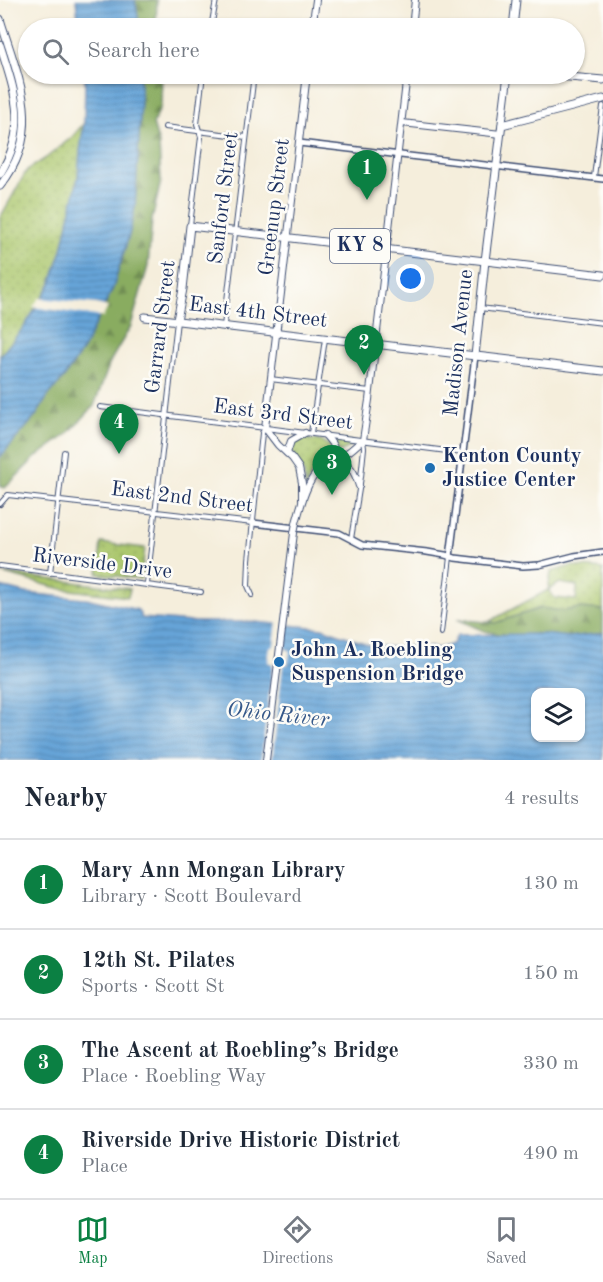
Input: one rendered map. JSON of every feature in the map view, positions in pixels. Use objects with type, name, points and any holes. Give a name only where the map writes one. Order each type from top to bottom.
[{"type":"main road","points":[[313,18],[316,0]]},
{"type":"main road","points":[[413,18],[415,0]]},
{"type":"main road","points":[[514,18],[516,0]]},
{"type":"main road","points":[[0,19],[18,76]]},
{"type":"main road","points":[[0,45],[14,90],[17,114],[12,150],[0,174]]},
{"type":"main road","points":[[585,78],[603,80]]},
{"type":"main road","points":[[0,186],[18,154],[24,134],[25,115],[20,84]]},
{"type":"main road","name":"Greenup Street","points":[[265,428],[306,84]]},
{"type":"main road","points":[[266,760],[294,533],[302,503],[318,471],[363,440],[406,84]]},
{"type":"main road","name":"Madison Avenue","points":[[475,356],[507,84]]},
{"type":"main road","points":[[502,125],[603,99]]},
{"type":"main road","points":[[402,123],[501,134]]},
{"type":"main road","name":"KY 8","points":[[190,226],[603,275]]},
{"type":"main road","name":"Garrard Street","points":[[177,320],[190,226]]},
{"type":"main road","name":"East 4th Street","points":[[145,317],[603,371]]},
{"type":"main road","points":[[265,428],[299,468],[302,476],[302,503]]},
{"type":"main road","points":[[287,453],[291,441],[308,433]]},
{"type":"main road","points":[[325,435],[335,449],[333,460]]},
{"type":"main road","points":[[333,460],[349,467],[356,475],[359,486]]},
{"type":"street","points":[[213,18],[216,0]]},
{"type":"street","name":"Garrard Street","points":[[190,226],[201,137],[196,124],[202,84]]},
{"type":"street","name":"Sanford Street","points":[[224,326],[253,84]]},
{"type":"street","points":[[594,177],[603,106]]},
{"type":"street","points":[[165,127],[246,137]]},
{"type":"street","points":[[299,143],[603,178]]},
{"type":"street","points":[[480,308],[603,323]]},
{"type":"street","name":"Garrard Street","points":[[147,584],[177,320]]},
{"type":"street","points":[[308,433],[319,385],[325,338]]},
{"type":"street","name":"Madison Avenue","points":[[441,633],[475,356]]},
{"type":"street","points":[[270,379],[370,391]]},
{"type":"street","name":"East 3rd Street","points":[[100,407],[462,453]]},
{"type":"street","name":"Greenup Street","points":[[252,595],[248,586],[249,560],[262,433],[265,428]]},
{"type":"street","points":[[351,540],[364,448],[363,440]]},
{"type":"street","points":[[50,573],[64,452]]},
{"type":"street","name":"East 2nd Street","points":[[0,504],[8,495],[155,511],[339,533],[362,545],[523,566],[603,552]]},
{"type":"street","name":"Riverside Drive","points":[[0,566],[201,592]]},
{"type":"green space","points":[[135,0],[157,0],[156,18],[138,18]]},
{"type":"green space","points":[[140,84],[162,84],[161,106],[153,124],[159,144],[161,181],[152,220],[148,266],[131,326],[111,360],[94,406],[68,434],[35,458],[5,488],[0,487],[0,457],[35,417],[48,396],[65,376],[83,349],[113,288],[135,207]]},
{"type":"green space","points":[[84,123],[78,178],[62,250],[51,284],[24,327],[0,356],[0,218],[27,170],[72,137]]},
{"type":"green space","points":[[302,438],[321,441],[331,446],[329,457],[314,472],[306,488],[304,474],[291,450],[294,441]]},
{"type":"green space","points":[[334,440],[352,442],[354,444],[338,454]]},
{"type":"green space","points":[[101,543],[145,548],[141,579],[98,574]]},
{"type":"green space","points":[[571,566],[603,569],[603,610],[580,608],[562,611],[541,608],[495,623],[490,621],[548,590],[551,572]],"holes":[[[560,583],[577,586],[576,600],[555,598],[548,590]]]},
{"type":"green space","points":[[0,573],[130,589],[128,597],[62,589]]},
{"type":"green space","points":[[541,608],[562,611],[580,608],[603,610],[603,633],[569,637],[543,634],[503,635],[484,631],[457,619],[495,623]]},
{"type":"water","points":[[76,0],[135,0],[138,18],[78,18]]},
{"type":"water","points":[[85,84],[140,84],[135,207],[129,235],[113,288],[83,349],[35,417],[0,457],[0,356],[24,327],[51,284],[62,250],[78,178],[84,123]]},
{"type":"water","name":"Ohio River","points":[[0,587],[26,593],[94,600],[138,610],[142,618],[192,622],[254,622],[322,628],[370,645],[392,647],[439,648],[453,644],[457,635],[543,634],[569,637],[603,633],[603,760],[0,760]]},
{"type":"pier","points":[[39,298],[108,307],[103,317],[33,307]]},
{"type":"pier","name":"John A. Roebling Suspension Bridge","points":[[277,621],[288,622],[285,649],[290,650],[288,664],[283,665],[272,760],[261,760],[273,664],[268,662],[270,647],[274,646]]},
{"type":"place","name":"Mary Ann Mongan Library","points":[[367,200]]},
{"type":"place","name":"12th St. Pilates","points":[[364,375]]},
{"type":"place","name":"Riverside Drive Historic District","points":[[119,454]]},
{"type":"place","name":"Kenton County Justice Center","points":[[430,468]]},
{"type":"place","name":"The Ascent at Roebling’s Bridge","points":[[332,495]]},
{"type":"place","name":"John A. Roebling Suspension Bridge","points":[[279,662]]}]
